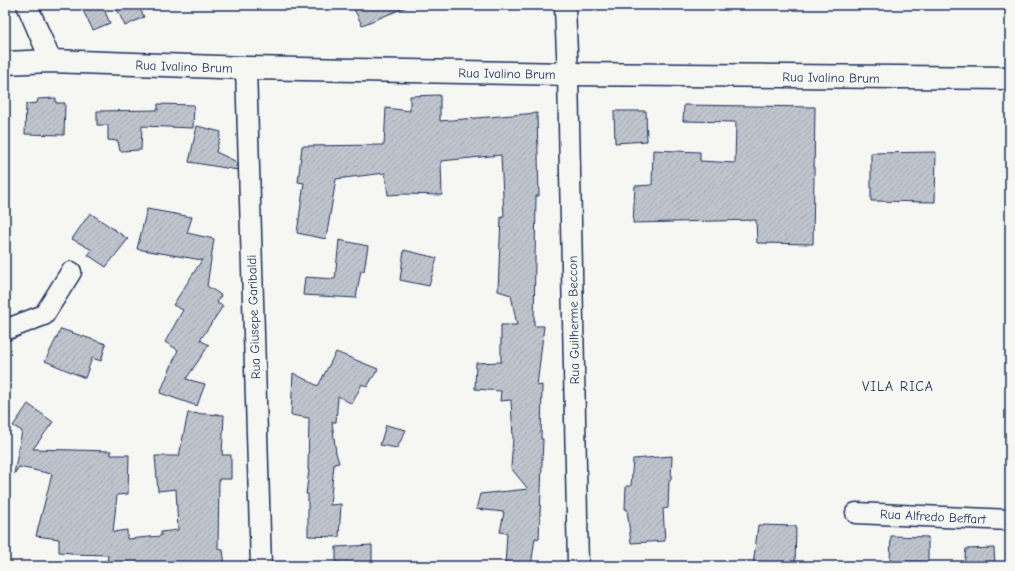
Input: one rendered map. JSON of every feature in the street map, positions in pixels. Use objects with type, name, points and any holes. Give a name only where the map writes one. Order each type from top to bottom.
[{"type":"street","points":[[27,5],[51,61]]},
{"type":"street","name":"Rua Guilherme Beccon","points":[[564,5],[568,74],[578,566]]},
{"type":"street","name":"Rua Ivalino Brum","points":[[5,63],[51,61],[246,68],[568,74],[1010,78]]},
{"type":"street","name":"Rua Giusepe Garibaldi","points":[[246,68],[261,566]]},
{"type":"street","points":[[5,330],[44,315],[72,272]]},
{"type":"street","name":"Rua Alfredo Beffart","points":[[856,512],[1010,520]]},
{"type":"building","points":[[80,5],[102,5],[110,23],[93,30]]},
{"type":"building","points":[[115,5],[138,5],[144,17],[125,26]]},
{"type":"building","points":[[352,5],[409,5],[409,6],[362,25]]},
{"type":"building","points":[[440,95],[440,121],[537,113],[539,196],[536,196],[534,326],[544,326],[537,386],[542,385],[541,439],[543,439],[539,539],[535,538],[531,566],[505,566],[507,533],[500,532],[504,512],[476,509],[480,494],[528,489],[511,468],[513,438],[511,400],[500,401],[501,391],[475,389],[476,363],[501,362],[501,325],[517,325],[511,295],[498,291],[501,217],[504,217],[501,155],[441,161],[442,195],[388,195],[385,173],[336,179],[326,239],[297,233],[304,183],[298,182],[302,146],[384,145],[386,108],[410,111],[410,96]]},
{"type":"building","points":[[56,98],[56,103],[65,103],[64,135],[25,134],[26,104],[37,103],[38,99]]},
{"type":"building","points":[[158,104],[194,105],[193,128],[142,126],[141,150],[120,151],[118,141],[108,140],[108,125],[97,125],[97,111],[158,110]]},
{"type":"building","points":[[684,105],[815,107],[813,244],[757,243],[756,220],[633,223],[635,186],[652,185],[653,150],[700,152],[700,161],[735,163],[736,122],[683,121]]},
{"type":"building","points":[[614,111],[646,111],[647,141],[615,143]]},
{"type":"building","points":[[197,126],[221,132],[216,152],[237,162],[238,170],[189,162]]},
{"type":"building","points":[[936,152],[935,202],[871,201],[871,153]]},
{"type":"building","points":[[147,209],[192,217],[187,233],[214,239],[207,286],[221,295],[217,303],[223,306],[200,340],[209,345],[186,379],[205,384],[197,406],[160,393],[178,350],[165,342],[183,310],[173,305],[202,260],[137,249]]},
{"type":"building","points":[[90,213],[128,239],[106,267],[88,255],[92,250],[72,239]]},
{"type":"building","points":[[339,240],[368,246],[364,271],[361,270],[356,298],[303,295],[305,277],[335,279]]},
{"type":"building","points":[[404,250],[437,258],[429,286],[400,280]]},
{"type":"building","points":[[61,329],[106,344],[101,361],[92,358],[85,378],[45,361]]},
{"type":"building","points":[[336,352],[378,369],[367,387],[362,384],[352,404],[338,396],[336,422],[332,422],[336,453],[339,463],[334,464],[330,505],[341,504],[339,537],[308,536],[308,494],[306,494],[309,470],[309,418],[291,415],[293,373],[318,386]]},
{"type":"building","points":[[28,404],[53,422],[33,449],[111,451],[111,455],[129,455],[128,494],[117,495],[113,532],[127,530],[127,539],[161,536],[161,532],[178,530],[176,489],[158,491],[155,456],[179,456],[188,413],[224,415],[222,455],[231,455],[231,479],[219,479],[218,549],[223,550],[225,566],[107,565],[108,555],[72,554],[59,552],[59,539],[36,536],[52,474],[19,467],[14,474],[22,431],[13,426]]},
{"type":"building","points":[[386,425],[406,430],[397,448],[380,445]]},
{"type":"building","points":[[672,456],[668,508],[663,509],[665,541],[631,543],[627,509],[625,509],[626,486],[631,486],[633,459]]},
{"type":"building","points":[[758,525],[796,526],[795,566],[753,566]]},
{"type":"building","points":[[891,536],[928,537],[928,562],[890,561]]},
{"type":"building","points":[[372,545],[372,564],[336,566],[336,547]]},
{"type":"building","points":[[994,548],[995,566],[964,565],[966,549]]},
{"type":"district","name":"VILA RICA","points":[[898,386]]}]
